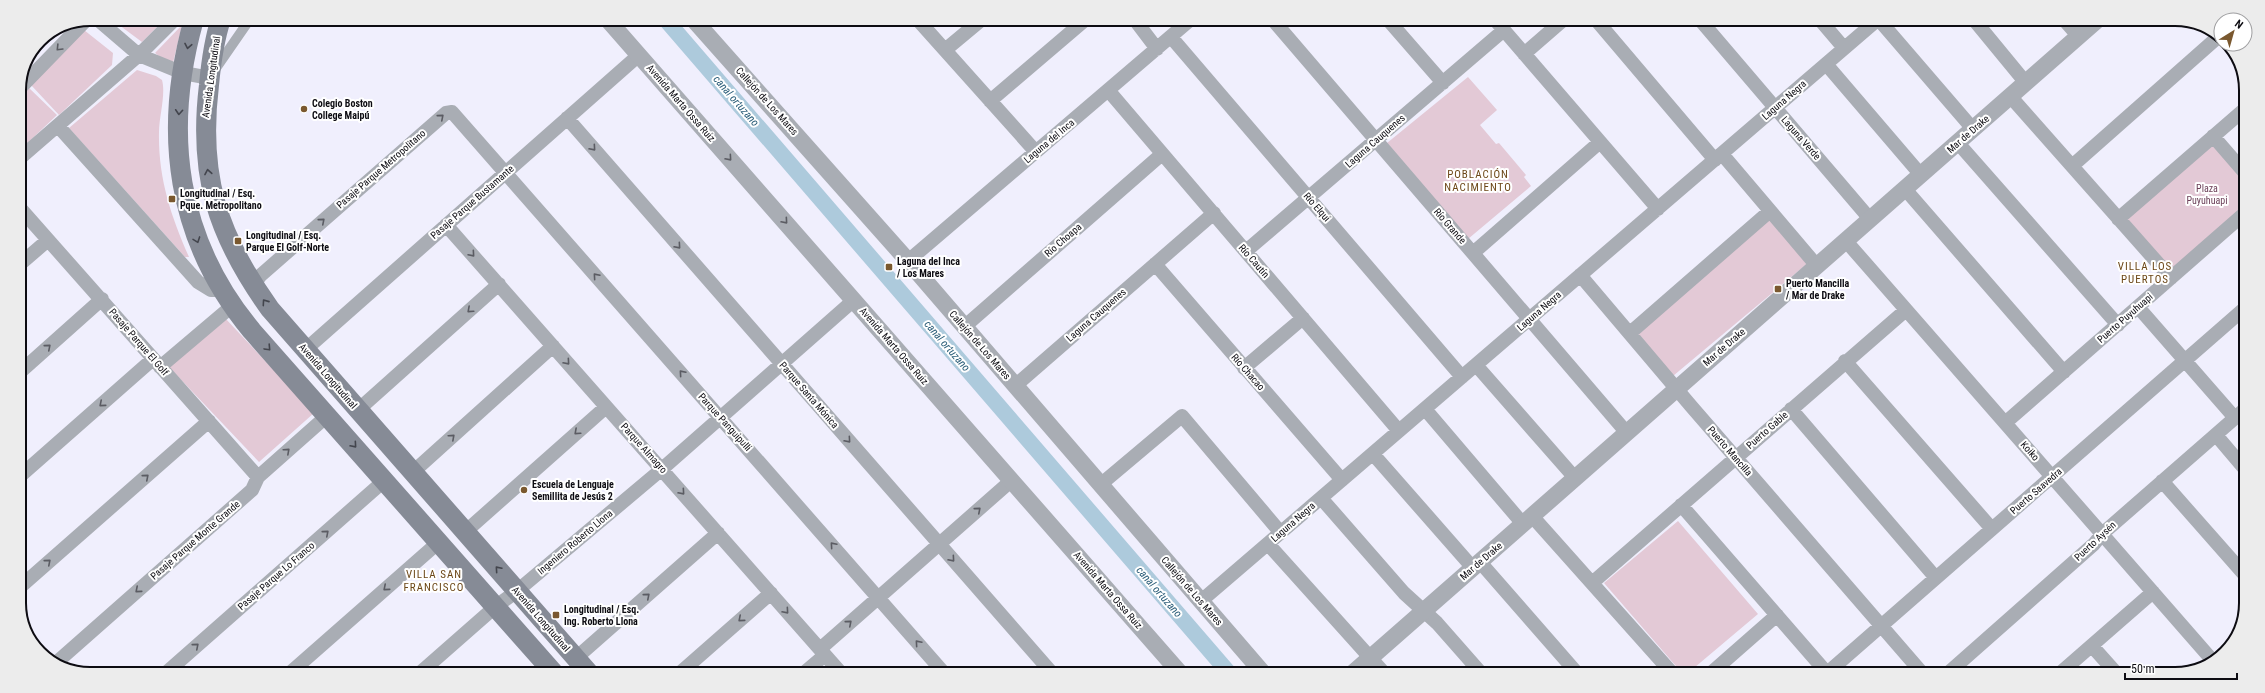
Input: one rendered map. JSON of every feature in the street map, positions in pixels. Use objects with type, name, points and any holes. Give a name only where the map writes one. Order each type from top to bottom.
[{"type":"main road","points":[[193,26],[183,74],[178,118],[178,145],[184,196],[198,243],[221,290],[252,331],[440,541],[546,667]]},
{"type":"main road","name":"Avenida Longitudinal","points":[[220,26],[210,78],[205,143],[212,191],[226,235],[253,285],[270,309],[305,350],[582,665]]},
{"type":"street","points":[[105,26],[139,54],[183,74],[210,78],[245,26]]},
{"type":"street","points":[[26,153],[139,54],[168,26]]},
{"type":"street","name":"Avenida Marta Ossa Ruiz","points":[[613,26],[1175,667]]},
{"type":"street","name":"Callejón de Los Mares","points":[[699,26],[908,261],[1258,667]]},
{"type":"street","points":[[923,26],[1036,152]]},
{"type":"street","points":[[945,50],[974,26]]},
{"type":"street","points":[[990,101],[1078,26]]},
{"type":"street","points":[[1140,26],[1157,49]]},
{"type":"street","name":"Laguna del Inca","points":[[908,261],[1183,26]]},
{"type":"street","name":"Río Grande","points":[[1278,26],[1627,433]]},
{"type":"street","points":[[1394,26],[1443,83]]},
{"type":"street","name":"Laguna Cauquenes","points":[[1246,251],[1443,83],[1499,26]]},
{"type":"street","points":[[1501,26],[1658,209]]},
{"type":"street","points":[[1524,54],[1556,26]]},
{"type":"street","points":[[1601,26],[1719,157],[1770,211],[1817,266]]},
{"type":"street","name":"Laguna Verde","points":[[1705,26],[1870,219]]},
{"type":"street","points":[[1826,26],[1844,48]]},
{"type":"street","name":"Laguna Negra","points":[[1201,601],[1870,26]]},
{"type":"street","points":[[1884,26],[1973,129]]},
{"type":"street","points":[[1979,26],[2026,83]]},
{"type":"street","points":[[2070,26],[2079,36]]},
{"type":"street","name":"Mar de Drake","points":[[1360,667],[2090,26]]},
{"type":"street","points":[[27,81],[79,27]]},
{"type":"street","name":"Río Elqui","points":[[1171,37],[1462,377]]},
{"type":"street","points":[[2072,166],[2213,41]]},
{"type":"street","name":"Pasaje Parque Bustamante","points":[[305,350],[639,55]]},
{"type":"street","points":[[1826,64],[1921,175]]},
{"type":"street","name":"Río Cautín","points":[[1108,90],[1399,431]]},
{"type":"street","points":[[2010,96],[2171,278]]},
{"type":"street","name":"Pasaje Parque Metropolitano","points":[[253,285],[261,275],[448,112],[454,114],[505,173]]},
{"type":"street","points":[[2118,219],[2239,114]]},
{"type":"street","name":"Parque Santa Mónica","points":[[567,118],[1047,667]]},
{"type":"street","points":[[58,126],[198,282],[211,290],[221,290]]},
{"type":"street","points":[[2213,136],[2239,164]]},
{"type":"street","points":[[1473,253],[1600,142]]},
{"type":"street","points":[[1958,142],[2118,325]]},
{"type":"street","name":"Río Choapa","points":[[964,327],[1162,154]]},
{"type":"street","name":"Parque Panguipulli","points":[[505,173],[940,667]]},
{"type":"street","points":[[1905,189],[2064,372]]},
{"type":"street","points":[[1630,333],[1770,211]]},
{"type":"street","name":"Laguna Cauquenes","points":[[1015,386],[1214,213]]},
{"type":"street","name":"Pasaje Parque El Golf","points":[[26,215],[258,477]]},
{"type":"street","name":"Puerto Puyuhuapi","points":[[2005,423],[2239,218]]},
{"type":"street","name":"Parque Almagro","points":[[446,225],[836,667]]},
{"type":"street","points":[[26,259],[48,240]]},
{"type":"street","name":"Koiko","points":[[1846,241],[2209,657]]},
{"type":"street","name":"Río Chacao","points":[[1154,264],[1342,480]]},
{"type":"street","name":"Puerto Mancilla","points":[[1580,275],[1735,458],[1917,667]]},
{"type":"street","points":[[358,410],[499,284]]},
{"type":"street","points":[[26,367],[102,299]]},
{"type":"street","name":"Ingeniero Roberto Llona","points":[[427,667],[495,607],[517,591],[662,469],[854,300]]},
{"type":"street","points":[[26,471],[157,363],[232,306]]},
{"type":"street","points":[[2138,307],[2185,361],[2239,413]]},
{"type":"street","name":"Puerto Gable","points":[[1592,583],[1845,361],[1906,310]]},
{"type":"street","name":"Puerto Saavedra","points":[[1834,667],[2239,313]]},
{"type":"street","points":[[1244,368],[1303,318]]},
{"type":"street","points":[[413,472],[553,346]]},
{"type":"street","points":[[1845,361],[1992,529]]},
{"type":"street","points":[[1476,365],[1575,478]]},
{"type":"street","points":[[465,532],[606,406]]},
{"type":"street","points":[[1424,409],[1528,520],[1592,583],[1667,667]]},
{"type":"street","points":[[1791,409],[1936,578]]},
{"type":"street","name":"Pasaje Parque Monte Grande","points":[[60,659],[252,490],[258,477],[328,415]]},
{"type":"street","name":"Puerto Aysén","points":[[1955,667],[2094,544],[2102,534],[2239,415]]},
{"type":"street","points":[[1100,485],[1182,416],[1281,533]]},
{"type":"street","points":[[26,582],[209,422]]},
{"type":"street","points":[[2216,435],[2239,462]]},
{"type":"street","points":[[1372,454],[1571,667]]},
{"type":"street","name":"Pasaje Parque Lo Franco","points":[[173,667],[385,480]]},
{"type":"street","points":[[810,667],[822,652],[878,597],[1012,480]]},
{"type":"street","points":[[2162,481],[2239,568]]},
{"type":"street","points":[[1321,498],[1404,593],[1437,623],[1476,667]]},
{"type":"street","points":[[1681,505],[1822,667]]},
{"type":"street","points":[[582,665],[718,533]]},
{"type":"street","points":[[297,667],[440,541]]},
{"type":"street","points":[[1268,544],[1378,667]]},
{"type":"street","points":[[2067,667],[2153,592]]},
{"type":"street","points":[[687,667],[771,593]]},
{"type":"street","points":[[1718,667],[1777,615]]},
{"type":"street","points":[[2092,646],[2111,667]]},
{"type":"green space","points":[[120,26],[158,26],[142,42]]},
{"type":"green space","points":[[182,26],[173,63],[164,60],[155,53]]},
{"type":"green space","points":[[84,30],[113,53],[112,65],[59,115],[31,85]]},
{"type":"green space","points":[[137,70],[156,76],[162,80],[163,99],[159,126],[159,149],[163,181],[171,212],[189,257],[185,257],[69,128]]},
{"type":"green space","points":[[1468,77],[1497,110],[1480,125],[1496,144],[1499,143],[1526,175],[1524,177],[1531,186],[1468,239],[1387,143]]},
{"type":"green space","points":[[28,87],[57,115],[26,144],[26,90]]},
{"type":"green space","name":"Plaza Puyuhuapi","points":[[2209,146],[2216,146],[2239,171],[2239,213],[2171,270],[2126,218]]},
{"type":"green space","points":[[1769,217],[1808,263],[1673,376],[1636,331]]},
{"type":"green space","points":[[225,318],[314,413],[259,462],[169,367]]},
{"type":"green space","points":[[1678,521],[1758,614],[1695,667],[1677,667],[1604,583]]},
{"type":"waterway","name":"canal ortuzano","points":[[671,26],[1224,667]]},
{"type":"place","name":"Colegio Boston College Maipú","points":[[304,109]]},
{"type":"place","name":"Longitudinal / Esq. Pque. Metropolitano","points":[[172,199]]},
{"type":"place","name":"Longitudinal / Esq. Parque El Golf-Norte","points":[[238,241]]},
{"type":"place","name":"Laguna del Inca / Los Mares","points":[[889,267]]},
{"type":"place","name":"Puerto Mancilla / Mar de Drake","points":[[1778,289]]},
{"type":"place","name":"Escuela de Lenguaje Semillita de Jesús 2","points":[[524,490]]},
{"type":"place","name":"Longitudinal / Esq. Ing. Roberto Llona","points":[[556,615]]},
{"type":"district","name":"POBLACIÓN NACIMIENTO","points":[[1478,180]]},
{"type":"district","name":"VILLA LOS PUERTOS","points":[[2145,272]]},
{"type":"district","name":"VILLA SAN FRANCISCO","points":[[434,580]]}]
